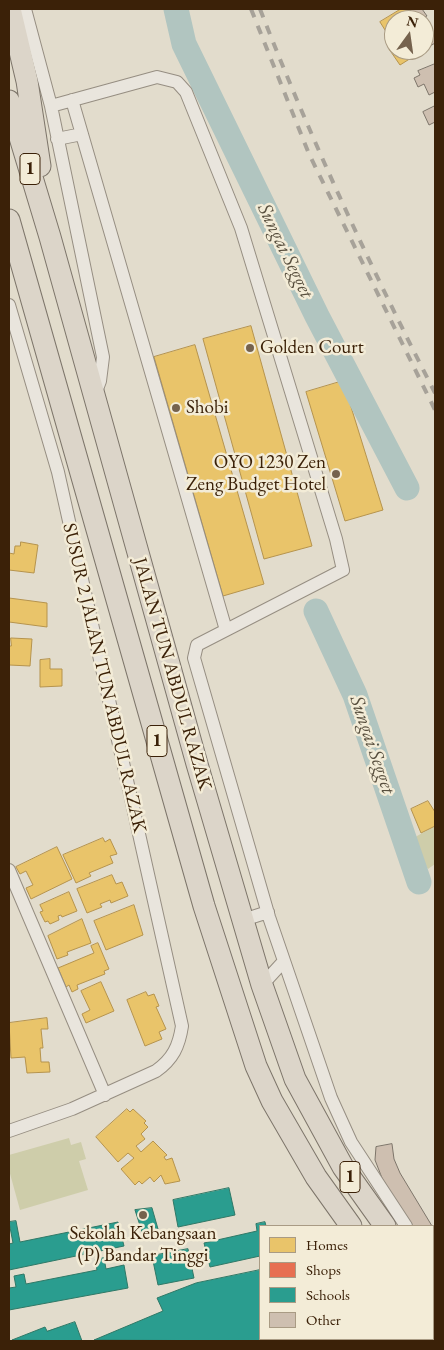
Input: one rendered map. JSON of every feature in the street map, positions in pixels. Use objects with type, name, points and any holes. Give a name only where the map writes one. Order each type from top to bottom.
[{"type":"highway","points":[[10,9],[27,81],[50,238]]},
{"type":"highway","name":"JALAN TUN ABDUL RAZAK","points":[[9,101],[50,238],[262,985],[298,1087],[343,1167],[384,1225]]},
{"type":"highway","name":"JALAN TUN ABDUL RAZAK","points":[[9,220],[204,906],[256,1066],[272,1101],[316,1178],[351,1225]]},
{"type":"highway","points":[[10,264],[29,291]]},
{"type":"street","points":[[25,9],[51,106],[103,358],[100,381],[94,397]]},
{"type":"street","points":[[51,106],[157,77],[177,82],[186,92],[241,228],[336,539],[343,570],[197,645],[194,658],[268,912],[332,1098],[351,1142],[405,1225]]},
{"type":"street","points":[[72,100],[226,630]]},
{"type":"street","points":[[57,139],[82,134]]},
{"type":"street","name":"SUSUR 2 JALAN TUN ABDUL RAZAK","points":[[9,305],[58,472],[180,1009],[182,1026],[175,1053],[168,1063],[156,1071],[105,1095]]},
{"type":"street","points":[[9,870],[105,1095],[9,1131]]},
{"type":"street","points":[[243,920],[268,912]]},
{"type":"street","points":[[262,985],[284,961]]},
{"type":"street","points":[[427,1341],[432,1340]]},
{"type":"green space","points":[[435,826],[435,864],[428,869],[408,841]]},
{"type":"green space","points":[[69,1138],[71,1145],[81,1142],[86,1159],[79,1161],[88,1190],[20,1210],[9,1170],[9,1155]]},
{"type":"green space","points":[[278,1340],[316,1340],[316,1341],[273,1341]]},
{"type":"building: Homes","points":[[384,20],[384,28],[380,22]]},
{"type":"building: Homes","points":[[397,60],[408,60],[400,65]]},
{"type":"building: Homes","points":[[251,326],[312,546],[264,559],[203,339]]},
{"type":"building: Homes","points":[[195,345],[264,584],[223,596],[154,357]]},
{"type":"building: Homes","points":[[343,381],[383,510],[345,521],[306,392]]},
{"type":"building: Homes","points":[[21,542],[38,545],[34,573],[9,570],[9,553],[14,554],[15,546],[20,546]]},
{"type":"building: Homes","points":[[9,598],[47,603],[47,627],[9,622]]},
{"type":"building: Homes","points":[[11,638],[32,639],[30,666],[9,665]]},
{"type":"building: Homes","points":[[50,659],[50,669],[62,669],[62,686],[40,687],[40,660]]},
{"type":"building: Homes","points":[[428,801],[435,812],[435,826],[421,833],[411,809]]},
{"type":"building: Homes","points":[[103,838],[105,842],[110,839],[117,854],[110,856],[113,863],[89,873],[91,876],[76,883],[63,855]]},
{"type":"building: Homes","points":[[57,847],[72,879],[31,899],[26,888],[33,885],[26,871],[20,874],[16,867]]},
{"type":"building: Homes","points":[[112,875],[116,884],[122,882],[128,896],[111,903],[110,900],[100,904],[102,907],[87,913],[77,889]]},
{"type":"building: Homes","points":[[69,892],[77,911],[62,917],[61,915],[58,916],[59,920],[50,924],[48,921],[45,922],[40,912],[43,911],[40,905]]},
{"type":"building: Homes","points":[[134,905],[143,935],[106,950],[94,921]]},
{"type":"building: Homes","points":[[82,919],[91,943],[67,952],[68,955],[57,959],[48,936]]},
{"type":"building: Homes","points":[[98,943],[109,969],[104,971],[105,974],[77,985],[78,989],[72,992],[69,985],[66,987],[58,968],[94,953],[91,946]]},
{"type":"building: Homes","points":[[101,982],[114,1011],[86,1023],[82,1014],[90,1010],[81,991]]},
{"type":"building: Homes","points":[[146,992],[148,996],[154,994],[159,1006],[156,1007],[166,1029],[159,1032],[162,1039],[145,1046],[127,1000]]},
{"type":"building: Homes","points":[[47,1018],[48,1029],[41,1029],[43,1048],[40,1048],[41,1062],[49,1062],[50,1072],[27,1073],[25,1057],[11,1058],[9,1023]]},
{"type":"building: Homes","points":[[127,1109],[130,1112],[133,1109],[146,1121],[144,1123],[148,1127],[141,1134],[145,1139],[136,1146],[141,1152],[153,1141],[167,1155],[164,1157],[166,1160],[172,1158],[180,1181],[165,1184],[161,1175],[154,1182],[150,1177],[142,1184],[139,1181],[135,1185],[121,1169],[134,1158],[128,1153],[118,1162],[96,1137]]},
{"type":"building: Shops","points":[[338,1340],[385,1341],[339,1341]]},
{"type":"building: Schools","points":[[229,1188],[235,1215],[178,1227],[173,1200]]},
{"type":"building: Schools","points":[[152,1208],[158,1229],[155,1229],[156,1233],[143,1235],[135,1210]]},
{"type":"building: Schools","points":[[16,1221],[20,1242],[118,1222],[124,1246],[9,1270],[9,1244],[13,1243],[9,1222]]},
{"type":"building: Schools","points":[[265,1222],[266,1225],[259,1225],[259,1256],[210,1267],[204,1243],[257,1231],[256,1224]]},
{"type":"building: Schools","points":[[188,1249],[194,1278],[158,1285],[152,1256]]},
{"type":"building: Schools","points":[[104,1258],[106,1269],[124,1265],[128,1288],[9,1310],[9,1288],[16,1287],[14,1276],[24,1274],[26,1284],[97,1270],[95,1260]]},
{"type":"building: Schools","points":[[259,1270],[260,1340],[257,1341],[94,1340],[163,1311],[157,1298],[196,1283]]},
{"type":"building: Schools","points":[[75,1322],[82,1341],[12,1340],[45,1327],[47,1331]]},
{"type":"building: Other","points":[[435,64],[435,92],[429,95],[424,84],[418,87],[414,78],[420,75],[418,71]]},
{"type":"building: Other","points":[[435,106],[435,122],[429,125],[423,112]]},
{"type":"building: Other","points":[[392,1144],[394,1159],[400,1173],[431,1225],[410,1225],[382,1178],[375,1160],[376,1147]]},
{"type":"building: Other","points":[[434,1228],[435,1228],[434,1251]]},
{"type":"waterway","name":"Sungai Segget","points":[[176,9],[184,44],[317,316],[407,488]]},
{"type":"waterway","name":"Sungai Segget","points":[[316,611],[355,695],[419,882]]},
{"type":"railway","points":[[251,9],[309,154],[435,410]]},
{"type":"railway","points":[[260,9],[300,107],[343,203],[435,393]]},
{"type":"place","name":"Golden Court","points":[[250,348]]},
{"type":"place","name":"Shobi","points":[[176,408]]},
{"type":"place","name":"OYO 1230 Zen Zeng Budget Hotel","points":[[336,474]]},
{"type":"place","name":"Sekolah Kebangsaan (P) Bandar Tinggi","points":[[143,1215]]}]
